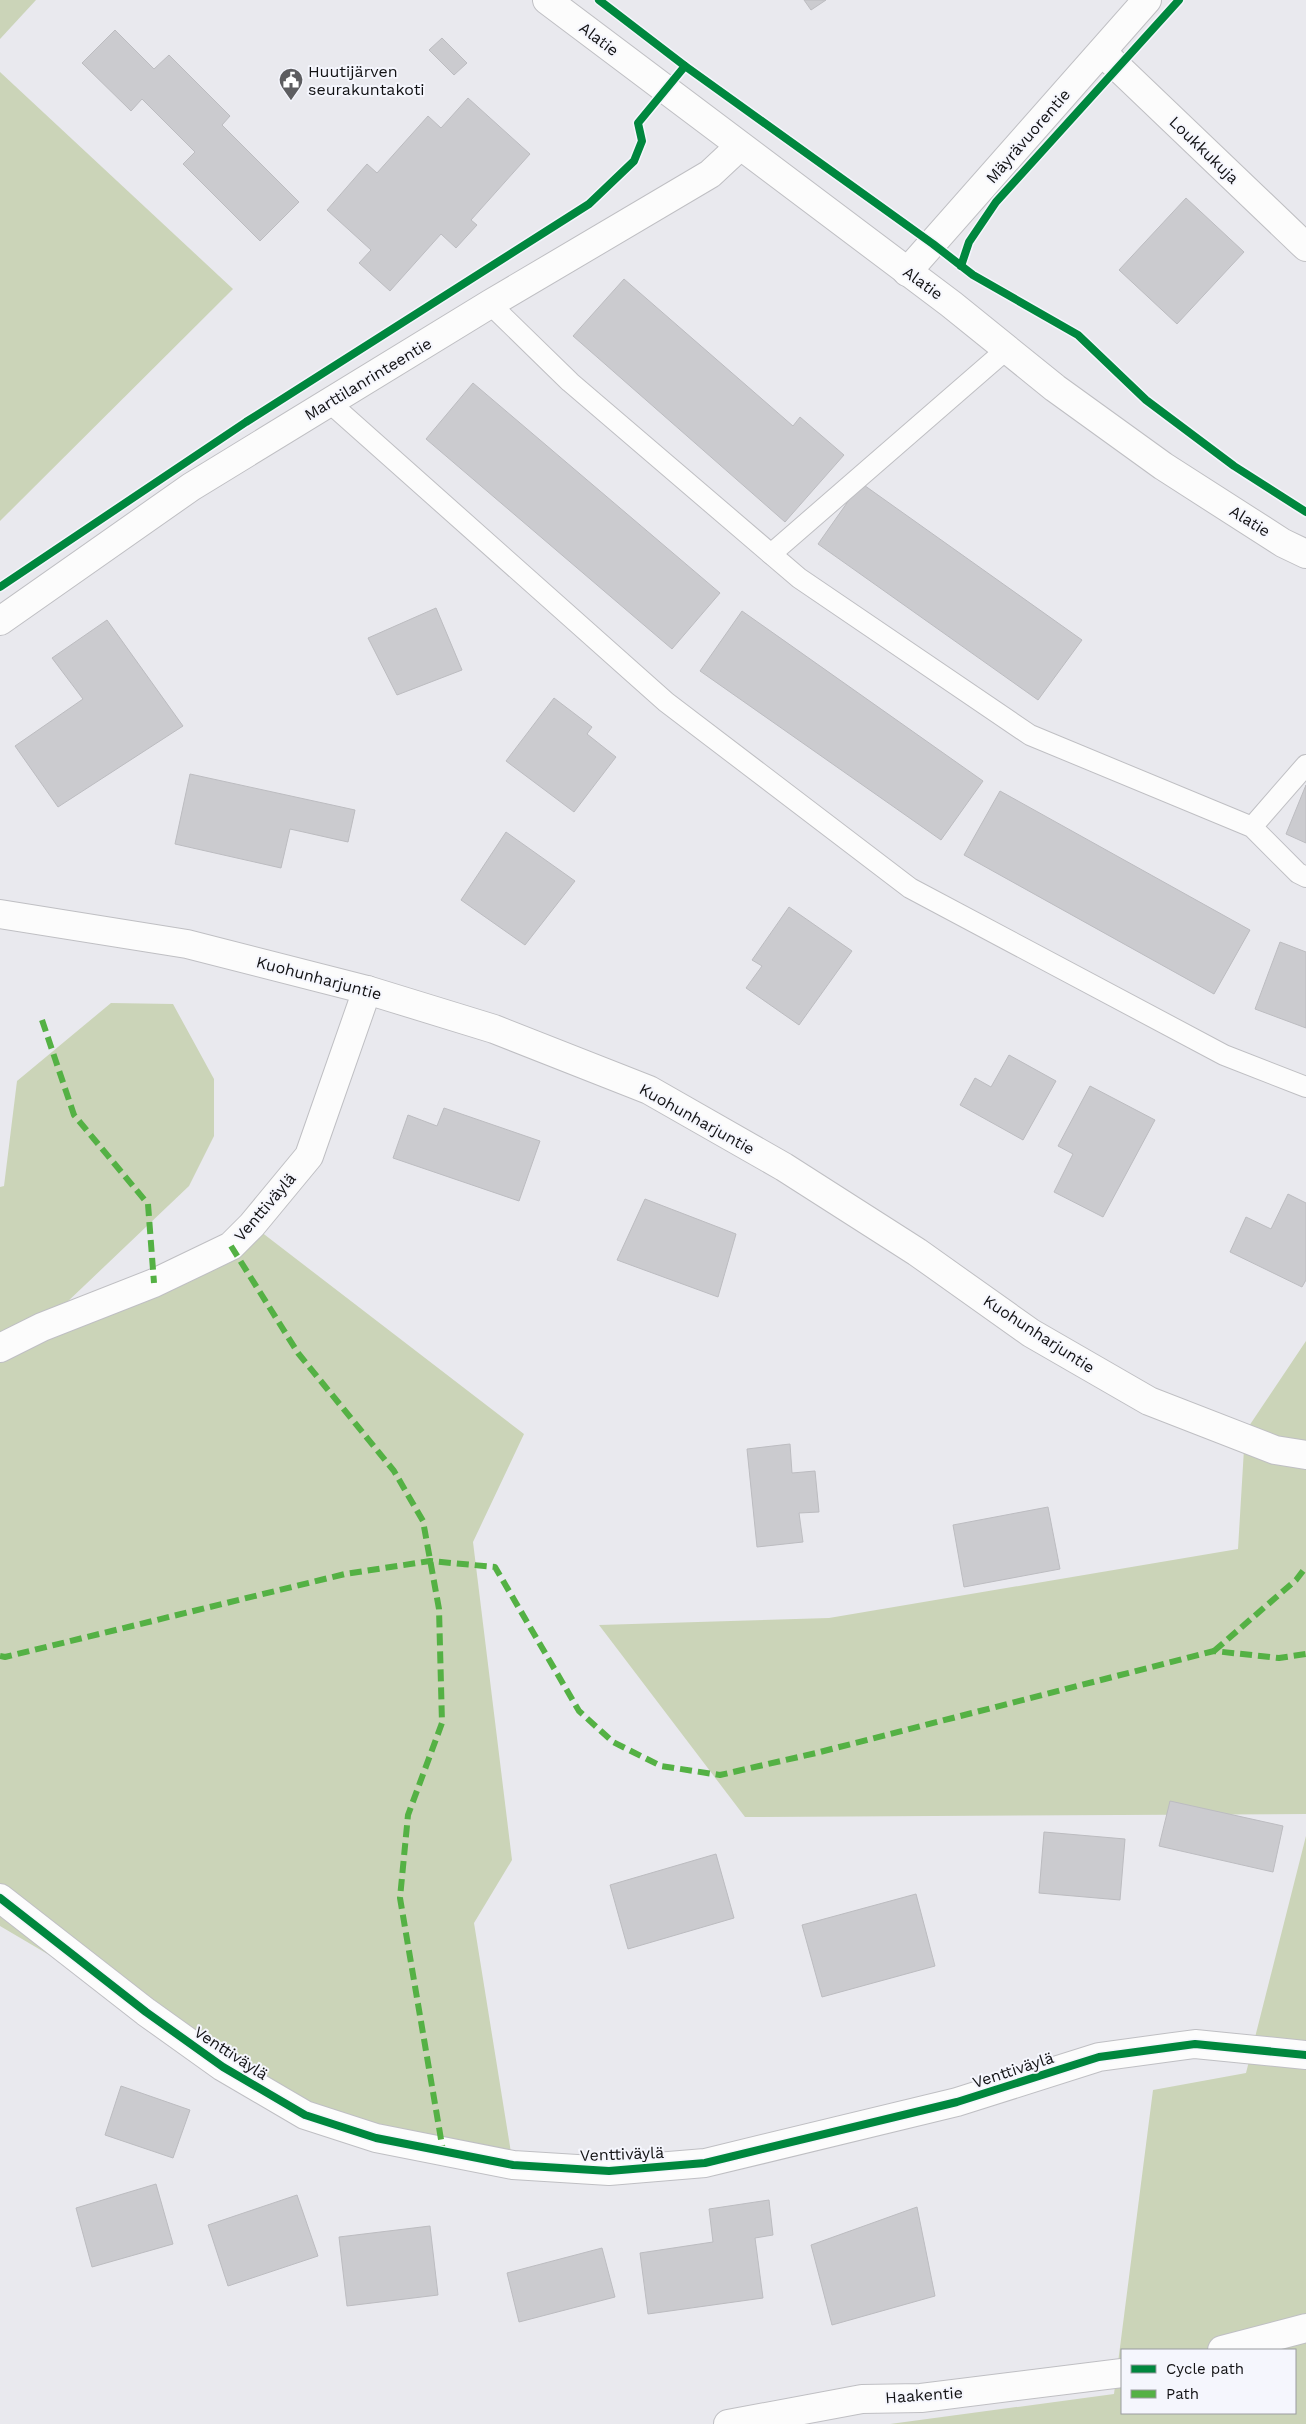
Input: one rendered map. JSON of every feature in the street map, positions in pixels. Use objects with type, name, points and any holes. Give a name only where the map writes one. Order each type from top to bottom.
[{"type":"street","name":"Alatie","points":[[548,0],[907,272],[1055,388],[1163,466],[1283,543],[1306,554]]},
{"type":"street","name":"Mäyrävuorentie","points":[[907,272],[1147,0]]},
{"type":"street","name":"Loukkukuja","points":[[1102,52],[1306,247]]},
{"type":"street","name":"Marttilanrinteentie","points":[[0,621],[191,487],[490,304],[710,174],[740,146]]},
{"type":"street","name":"Kuohunharjuntie","points":[[0,914],[187,944],[367,990],[494,1030],[649,1090],[784,1167],[917,1252],[1031,1333],[1148,1401],[1275,1450],[1306,1455]]},
{"type":"street","name":"Venttiväylä","points":[[0,1348],[42,1327],[154,1283],[231,1246],[252,1225],[309,1156],[367,990]]},
{"type":"street","name":"Venttiväylä","points":[[0,1898],[223,2067],[305,2116],[376,2138],[513,2165],[609,2171],[705,2164],[957,2102],[1099,2057],[1195,2044],[1306,2055]]},
{"type":"street","points":[[1226,2349],[1306,2328]]},
{"type":"street","name":"Haakentie","points":[[728,2424],[862,2399],[921,2398],[1121,2372]]},
{"type":"lane","points":[[490,304],[570,382],[799,578],[1030,735],[1252,827],[1298,873],[1306,877]]},
{"type":"lane","points":[[771,554],[1007,349]]},
{"type":"lane","points":[[330,402],[666,702],[910,888],[1224,1055],[1306,1087]]},
{"type":"lane","points":[[1252,827],[1306,765]]},
{"type":"green space","points":[[0,0],[36,0],[0,39]]},
{"type":"green space","points":[[0,72],[233,289],[0,521]]},
{"type":"green space","points":[[111,1003],[173,1004],[214,1079],[214,1136],[189,1186],[43,1325],[252,1225],[524,1434],[473,1542],[512,1860],[474,1923],[513,2165],[305,2115],[146,2012],[0,1926],[0,1187],[4,1186],[17,1081]]},
{"type":"green space","points":[[1306,1341],[1306,1814],[745,1817],[599,1625],[829,1618],[1238,1549],[1245,1432]]},
{"type":"green space","points":[[1306,1836],[1306,2424],[890,2424],[1114,2394],[1153,2090],[1246,2073]]},
{"type":"building","points":[[804,0],[826,0],[811,10]]},
{"type":"building","points":[[115,30],[154,69],[169,55],[230,116],[222,125],[299,202],[260,241],[183,164],[195,152],[142,99],[131,111],[82,63]]},
{"type":"building","points":[[442,38],[467,63],[454,75],[429,50]]},
{"type":"building","points":[[468,98],[530,154],[471,220],[477,225],[456,248],[441,234],[390,291],[359,263],[371,250],[327,210],[367,164],[377,173],[428,116],[441,128]]},
{"type":"building","points":[[1186,198],[1244,252],[1177,324],[1119,270]]},
{"type":"building","points":[[624,279],[793,426],[800,417],[844,455],[785,522],[573,336]]},
{"type":"building","points":[[473,383],[720,593],[672,649],[426,439]]},
{"type":"building","points":[[861,483],[1082,640],[1038,700],[818,544]]},
{"type":"building","points":[[436,608],[462,670],[397,695],[368,638]]},
{"type":"building","points":[[742,611],[983,781],[941,840],[700,671]]},
{"type":"building","points":[[107,620],[183,726],[58,807],[15,746],[83,699],[52,658]]},
{"type":"building","points":[[554,698],[592,727],[587,734],[616,757],[574,812],[506,761]]},
{"type":"building","points":[[190,774],[355,810],[348,842],[290,829],[281,868],[175,844]]},
{"type":"building","points":[[1306,785],[1306,843],[1286,834]]},
{"type":"building","points":[[1000,791],[1250,930],[1214,994],[964,855]]},
{"type":"building","points":[[506,832],[575,881],[525,945],[461,900]]},
{"type":"building","points":[[789,907],[852,951],[799,1025],[746,988],[762,966],[752,960]]},
{"type":"building","points":[[1280,942],[1306,952],[1306,1028],[1255,1009]]},
{"type":"building","points":[[1009,1055],[1056,1081],[1023,1140],[960,1105],[975,1078],[991,1087]]},
{"type":"building","points":[[1090,1086],[1155,1120],[1103,1217],[1054,1192],[1073,1154],[1058,1146]]},
{"type":"building","points":[[444,1108],[540,1141],[519,1201],[393,1158],[408,1115],[437,1126]]},
{"type":"building","points":[[1288,1194],[1306,1203],[1306,1280],[1302,1287],[1230,1252],[1246,1217],[1271,1229]]},
{"type":"building","points":[[645,1199],[736,1234],[718,1297],[617,1260]]},
{"type":"building","points":[[790,1444],[792,1473],[815,1471],[819,1512],[799,1513],[803,1542],[757,1547],[747,1449]]},
{"type":"building","points":[[1048,1507],[1060,1569],[964,1587],[953,1525]]},
{"type":"building","points":[[1170,1801],[1283,1826],[1273,1872],[1159,1846]]},
{"type":"building","points":[[1044,1832],[1125,1839],[1120,1900],[1039,1893]]},
{"type":"building","points":[[716,1854],[734,1918],[628,1949],[610,1885]]},
{"type":"building","points":[[916,1894],[935,1966],[822,1997],[802,1925]]},
{"type":"building","points":[[121,2086],[190,2110],[173,2158],[105,2135]]},
{"type":"building","points":[[156,2184],[173,2244],[92,2267],[76,2208]]},
{"type":"building","points":[[297,2195],[318,2256],[228,2286],[208,2225]]},
{"type":"building","points":[[769,2200],[773,2235],[755,2238],[763,2298],[648,2314],[640,2253],[713,2242],[709,2209]]},
{"type":"building","points":[[917,2207],[935,2296],[832,2325],[811,2245]]},
{"type":"building","points":[[430,2226],[438,2295],[347,2306],[339,2237]]},
{"type":"building","points":[[602,2248],[615,2297],[519,2322],[507,2273]]},
{"type":"marked path","points":[[42,1020],[74,1115],[148,1204],[154,1283]]},
{"type":"marked path","points":[[231,1246],[298,1353],[394,1471],[423,1521],[439,1609],[442,1723],[408,1815],[400,1898],[443,2151]]},
{"type":"marked path","points":[[0,1656],[5,1657],[345,1574],[430,1561],[495,1567],[579,1711],[613,1742],[661,1766],[720,1775],[816,1753],[1214,1651],[1279,1658],[1306,1654]]},
{"type":"marked path","points":[[1214,1651],[1296,1580],[1306,1567]]},
{"type":"cycle path","points":[[599,0],[685,66],[933,244],[973,275],[1078,335],[1146,400],[1234,466],[1306,512]]},
{"type":"cycle path","points":[[961,266],[969,242],[996,202],[1179,0]]},
{"type":"cycle path","points":[[0,587],[246,422],[589,204],[634,161],[642,141],[638,123],[685,66]]},
{"type":"cycle path","points":[[0,1898],[146,2012],[223,2067],[305,2115],[376,2138],[513,2165],[609,2171],[705,2163],[957,2102],[1099,2057],[1195,2044],[1306,2055]]},
{"type":"place","name":"Huutijärven seurakuntakoti","points":[[291,101]]}]
